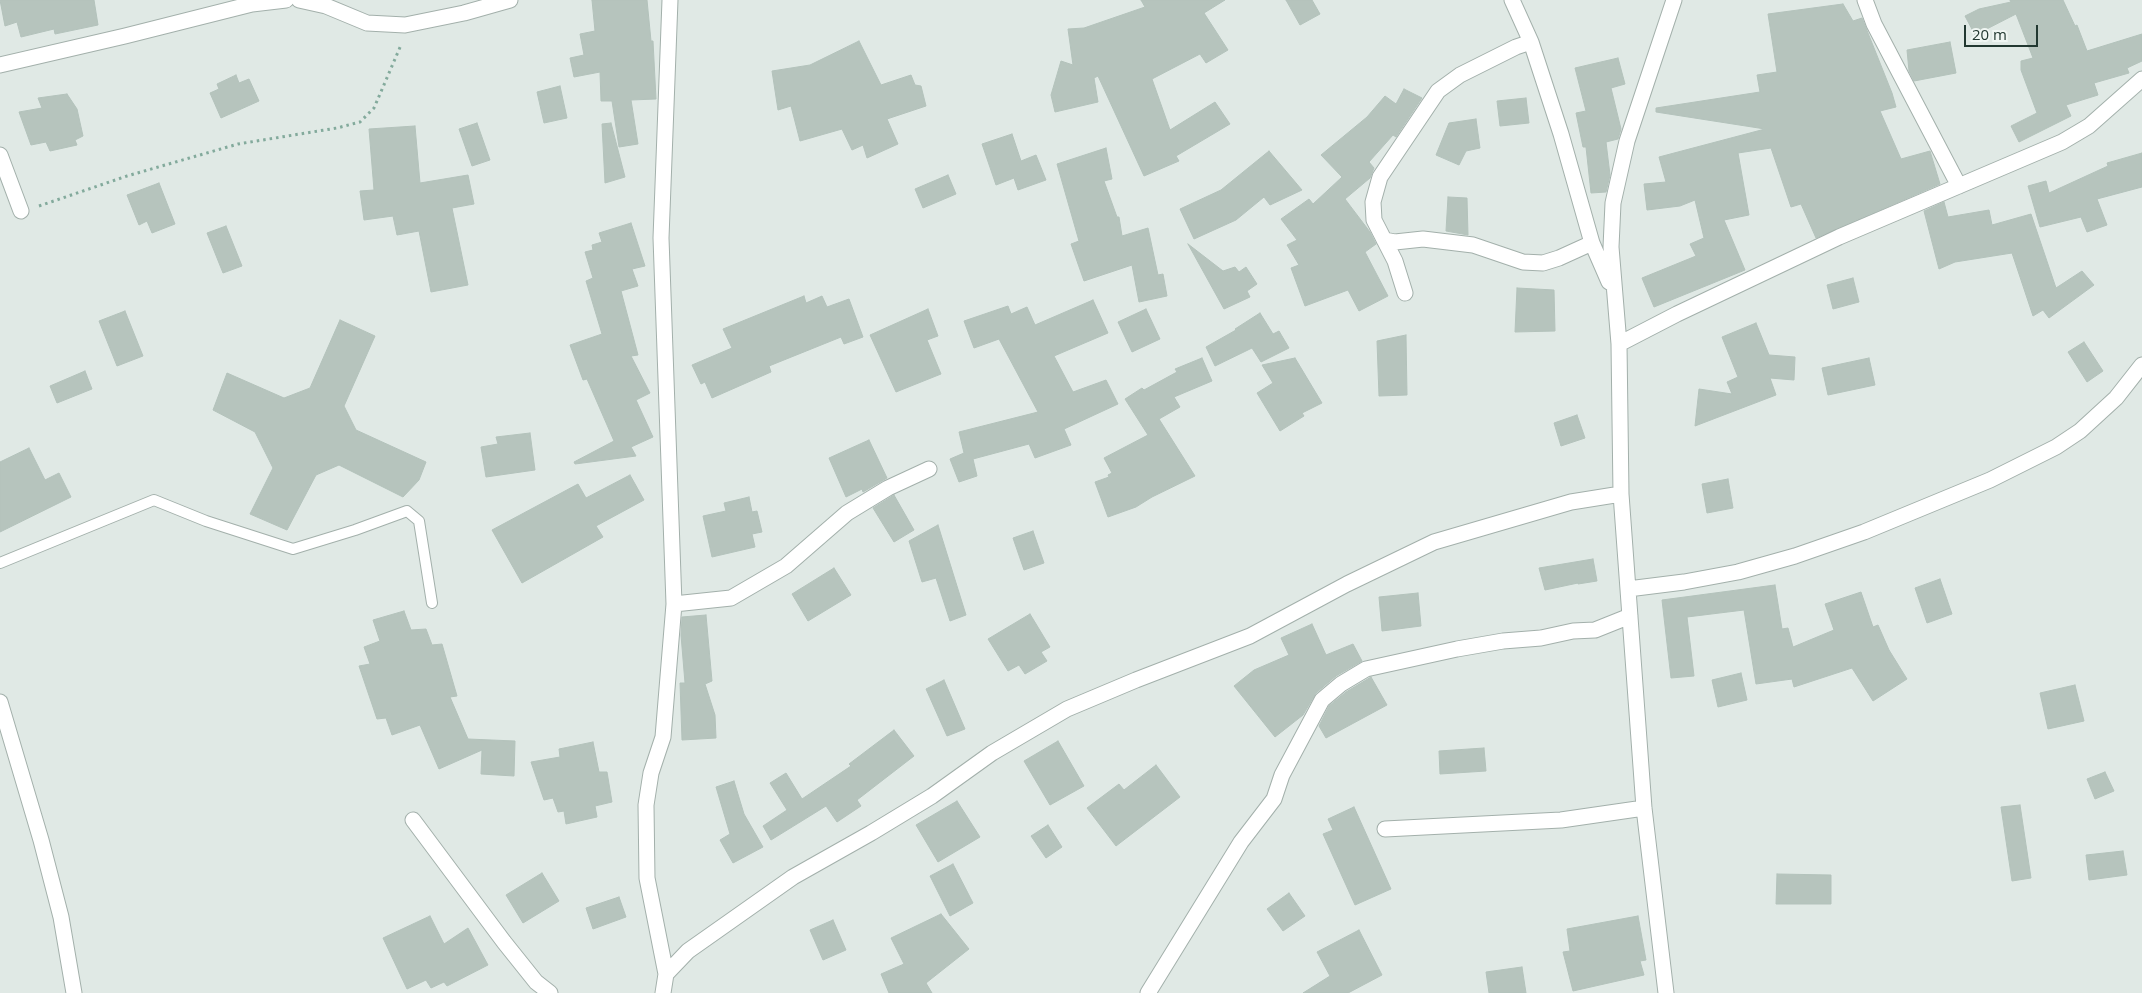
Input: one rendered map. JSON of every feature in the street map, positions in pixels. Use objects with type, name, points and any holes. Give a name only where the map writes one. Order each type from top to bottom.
[{"type":"street","points":[[0,64],[125,36],[252,4],[286,0]]},
{"type":"street","points":[[300,0],[326,6],[367,23],[405,25],[464,13],[510,0]]},
{"type":"street","points":[[663,993],[666,974],[647,878],[646,805],[651,772],[664,737],[674,604],[661,238],[670,0]]},
{"type":"street","points":[[1512,0],[1531,42],[1561,134],[1592,243],[1614,292]]},
{"type":"street","points":[[1666,993],[1644,808],[1621,494],[1619,344],[1611,247],[1613,203],[1627,141],[1674,0]]},
{"type":"street","points":[[1864,0],[1874,24],[1959,186]]},
{"type":"street","points":[[1405,293],[1395,262],[1374,220],[1373,202],[1380,177],[1438,91],[1460,75],[1516,47],[1531,42]]},
{"type":"street","points":[[1619,344],[1782,264],[2062,142],[2089,126],[2142,79]]},
{"type":"street","points":[[0,155],[21,211]]},
{"type":"street","points":[[1384,240],[1395,242],[1423,239],[1472,246],[1523,262],[1543,263],[1592,243]]},
{"type":"street","points":[[1628,589],[1684,582],[1738,572],[1795,556],[1864,532],[1990,480],[2056,447],[2080,431],[2116,398],[2142,365]]},
{"type":"street","points":[[674,604],[731,598],[786,566],[846,513],[888,488],[929,469]]},
{"type":"street","points":[[666,974],[688,951],[793,877],[871,834],[932,796],[992,753],[1067,709],[1250,636],[1347,584],[1434,542],[1571,502],[1621,494]]},
{"type":"street","points":[[1148,993],[1241,842],[1274,798],[1282,775],[1322,700],[1341,684],[1366,668],[1503,641],[1541,638],[1573,631],[1595,630],[1630,616]]},
{"type":"street","points":[[0,702],[41,840],[61,917],[74,993]]},
{"type":"street","points":[[1385,829],[1561,820],[1644,808]]},
{"type":"street","points":[[413,820],[504,942],[536,982],[550,993]]},
{"type":"lane","points":[[0,563],[154,500],[206,521],[293,549],[355,530],[407,511],[419,520],[432,603]]},
{"type":"path","points":[[21,211],[127,176],[238,144],[337,128],[360,122],[374,108],[399,52],[405,25]]},
{"type":"building","points":[[0,0],[94,0],[98,25],[55,34],[54,29],[21,37],[17,22],[5,26]]},
{"type":"building","points":[[592,0],[647,0],[651,41],[653,41],[656,99],[631,100],[638,144],[619,147],[612,101],[601,101],[600,72],[574,77],[570,58],[584,55],[580,34],[595,31]]},
{"type":"building","points":[[1141,0],[1225,0],[1204,13],[1228,50],[1206,63],[1200,54],[1152,79],[1170,130],[1215,102],[1230,124],[1176,156],[1179,161],[1144,176],[1098,76],[1094,78],[1098,102],[1055,112],[1051,95],[1061,61],[1073,65],[1068,29],[1084,28],[1145,7]]},
{"type":"building","points":[[1286,0],[1312,0],[1320,14],[1300,25]]},
{"type":"building","points":[[2010,0],[2063,0],[2075,26],[2077,25],[2087,51],[2142,34],[2142,61],[2127,68],[2129,73],[2094,83],[2098,95],[2066,105],[2071,116],[2019,142],[2011,126],[2037,113],[2021,70],[2021,61],[2033,58],[2016,14],[1975,35],[1965,16],[1979,9],[2011,2]]},
{"type":"building","points":[[1843,4],[1853,21],[1862,18],[1892,93],[1896,107],[1880,111],[1901,159],[1930,151],[1940,184],[1816,238],[1801,204],[1791,207],[1771,148],[1738,153],[1749,215],[1724,220],[1745,270],[1654,307],[1642,278],[1696,256],[1690,244],[1704,238],[1695,200],[1680,206],[1647,210],[1644,184],[1666,182],[1659,157],[1765,129],[1656,112],[1656,108],[1760,92],[1757,75],[1777,72],[1768,14]]},
{"type":"building","points":[[859,41],[881,85],[911,75],[915,85],[921,86],[926,106],[887,119],[898,144],[867,158],[863,145],[852,150],[842,129],[800,141],[791,106],[778,110],[772,71],[810,65]]},
{"type":"building","points":[[1950,42],[1956,73],[1914,81],[1909,71],[1907,50]]},
{"type":"building","points":[[1618,58],[1625,84],[1611,88],[1621,129],[1618,139],[1606,142],[1610,175],[1606,192],[1591,193],[1586,147],[1583,147],[1576,113],[1586,111],[1575,68]]},
{"type":"building","points":[[236,75],[239,83],[249,79],[259,101],[221,118],[210,93],[219,89],[217,84]]},
{"type":"building","points":[[560,86],[567,118],[544,123],[537,92]]},
{"type":"building","points":[[1404,89],[1422,98],[1396,137],[1393,135],[1369,162],[1374,168],[1370,178],[1345,199],[1370,232],[1376,244],[1365,252],[1388,296],[1359,311],[1348,290],[1305,306],[1291,268],[1299,265],[1287,245],[1297,240],[1281,219],[1309,199],[1313,204],[1342,177],[1321,155],[1367,117],[1385,96],[1396,104]]},
{"type":"building","points":[[67,94],[77,109],[83,136],[75,140],[77,145],[50,151],[46,142],[31,145],[19,112],[42,108],[38,98]]},
{"type":"building","points":[[1526,98],[1529,123],[1500,126],[1497,101]]},
{"type":"building","points":[[1476,119],[1480,148],[1466,151],[1459,165],[1436,155],[1449,123]]},
{"type":"building","points":[[477,123],[490,160],[472,166],[459,129]]},
{"type":"building","points":[[611,123],[625,177],[605,183],[602,124]]},
{"type":"building","points":[[415,126],[420,183],[468,175],[474,204],[452,208],[468,285],[431,292],[419,231],[397,235],[393,216],[364,220],[360,191],[374,190],[369,129]]},
{"type":"building","points":[[1012,134],[1021,161],[1036,155],[1046,180],[1018,190],[1014,178],[996,185],[982,144]]},
{"type":"building","points":[[1106,148],[1112,179],[1104,181],[1117,217],[1119,217],[1122,236],[1148,228],[1158,275],[1163,274],[1167,296],[1139,302],[1132,265],[1084,281],[1071,244],[1079,241],[1057,164]]},
{"type":"building","points":[[1269,151],[1302,190],[1270,205],[1264,197],[1236,220],[1194,239],[1180,209],[1221,190]]},
{"type":"building","points":[[2142,153],[2142,187],[2097,199],[2107,225],[2087,232],[2081,217],[2040,227],[2028,186],[2046,181],[2049,193],[2108,166],[2107,163]]},
{"type":"building","points":[[948,175],[956,194],[923,208],[915,189]]},
{"type":"building","points":[[159,183],[175,224],[152,233],[147,221],[139,225],[127,195]]},
{"type":"building","points":[[1448,197],[1467,198],[1468,235],[1446,231]]},
{"type":"building","points":[[1944,202],[1948,217],[1989,210],[1992,225],[2031,214],[2056,288],[2082,271],[2094,285],[2049,318],[2043,310],[2033,316],[2012,253],[1955,262],[1939,269],[1924,211]]},
{"type":"building","points":[[631,223],[645,266],[632,269],[638,286],[621,291],[638,355],[631,356],[650,393],[636,400],[653,437],[631,447],[636,456],[575,464],[574,462],[614,441],[587,379],[583,380],[570,345],[602,334],[586,281],[593,278],[585,252],[593,250],[592,245],[602,242],[599,233]]},
{"type":"building","points":[[226,226],[242,266],[223,273],[207,233]]},
{"type":"building","points":[[1188,244],[1223,271],[1235,267],[1239,272],[1246,267],[1257,284],[1247,291],[1250,297],[1224,309]]},
{"type":"building","points":[[1853,278],[1859,302],[1833,309],[1827,285]]},
{"type":"building","points":[[1517,288],[1554,290],[1555,331],[1515,332]]},
{"type":"building","points":[[804,296],[806,303],[822,296],[827,307],[849,299],[863,337],[844,344],[841,337],[769,366],[771,372],[712,398],[705,382],[701,384],[692,365],[732,348],[723,329]]},
{"type":"building","points":[[1093,300],[1108,333],[1054,356],[1073,392],[1106,380],[1118,404],[1064,429],[1071,445],[1035,458],[1029,444],[973,459],[977,476],[959,482],[950,459],[964,453],[959,432],[1038,412],[999,339],[974,348],[964,321],[1008,306],[1011,314],[1027,307],[1035,325]]},
{"type":"building","points":[[928,309],[938,336],[927,340],[941,374],[896,392],[870,335]]},
{"type":"building","points":[[1146,309],[1160,339],[1132,352],[1118,322]]},
{"type":"building","points":[[125,311],[143,356],[117,366],[99,321]]},
{"type":"building","points":[[1260,313],[1273,334],[1279,331],[1289,348],[1261,362],[1252,348],[1215,366],[1206,347],[1236,330]]},
{"type":"building","points":[[340,320],[375,336],[344,406],[356,430],[426,462],[419,480],[403,497],[339,465],[316,475],[287,530],[250,514],[273,468],[255,432],[213,410],[227,373],[284,398],[310,388]]},
{"type":"building","points":[[1756,323],[1769,355],[1795,357],[1794,380],[1770,378],[1776,395],[1695,426],[1699,389],[1732,394],[1727,382],[1738,377],[1722,337]]},
{"type":"building","points":[[1406,335],[1407,395],[1379,396],[1377,341]]},
{"type":"building","points":[[2084,342],[2103,371],[2087,382],[2068,352]]},
{"type":"building","points":[[1202,358],[1212,381],[1174,397],[1180,407],[1159,419],[1195,476],[1136,507],[1108,517],[1095,482],[1109,477],[1108,475],[1112,473],[1104,458],[1148,435],[1125,399],[1142,388],[1144,390],[1177,372],[1175,369]]},
{"type":"building","points":[[1295,358],[1322,403],[1302,413],[1304,416],[1280,431],[1257,393],[1273,383],[1262,365]]},
{"type":"building","points":[[1869,358],[1875,385],[1828,395],[1822,368]]},
{"type":"building","points":[[85,371],[92,389],[57,403],[50,386]]},
{"type":"building","points":[[1577,415],[1585,438],[1561,446],[1554,423]]},
{"type":"building","points":[[530,433],[535,470],[486,477],[481,447],[498,444],[496,437]]},
{"type":"building","points":[[869,440],[887,478],[863,492],[862,489],[846,497],[829,458]]},
{"type":"building","points":[[29,448],[45,480],[59,473],[71,497],[0,532],[0,462]]},
{"type":"building","points":[[630,475],[644,500],[596,526],[603,537],[522,583],[492,530],[578,484],[586,498]]},
{"type":"building","points":[[1728,479],[1733,508],[1707,513],[1702,484]]},
{"type":"building","points":[[894,495],[914,530],[894,542],[873,508]]},
{"type":"building","points":[[749,497],[752,512],[757,511],[762,532],[752,534],[755,547],[712,557],[703,516],[726,511],[724,503]]},
{"type":"building","points":[[938,525],[966,615],[950,621],[936,578],[922,582],[909,541]]},
{"type":"building","points":[[1033,531],[1044,563],[1024,570],[1013,538]]},
{"type":"building","points":[[1593,559],[1597,581],[1545,590],[1539,568]]},
{"type":"building","points":[[834,568],[851,595],[808,621],[792,594]]},
{"type":"building","points":[[1940,579],[1952,614],[1927,623],[1915,588]]},
{"type":"building","points":[[1775,585],[1782,629],[1788,628],[1793,647],[1834,630],[1825,604],[1861,592],[1873,627],[1878,625],[1889,650],[1907,679],[1873,701],[1852,668],[1794,687],[1792,679],[1756,684],[1744,610],[1687,617],[1694,676],[1671,678],[1662,600]]},
{"type":"building","points":[[1418,593],[1421,626],[1382,631],[1379,597]]},
{"type":"building","points":[[404,611],[411,630],[426,629],[432,645],[442,644],[457,696],[450,697],[468,739],[515,741],[514,776],[481,774],[482,750],[439,769],[420,725],[392,735],[386,718],[377,719],[359,666],[370,664],[364,647],[380,641],[373,620]]},
{"type":"building","points":[[1030,614],[1050,647],[1041,652],[1047,661],[1025,674],[1019,665],[1008,671],[988,639]]},
{"type":"building","points":[[706,615],[712,681],[705,684],[715,715],[716,738],[682,740],[680,683],[685,683],[681,635],[682,617]]},
{"type":"building","points":[[1312,624],[1326,655],[1353,644],[1362,661],[1336,676],[1316,693],[1303,715],[1275,737],[1234,686],[1254,670],[1289,655],[1281,638]]},
{"type":"building","points":[[1741,673],[1747,700],[1718,707],[1712,680]]},
{"type":"building","points":[[1371,677],[1387,705],[1326,738],[1319,726],[1329,706],[1346,692]]},
{"type":"building","points":[[944,680],[965,729],[947,736],[926,689]]},
{"type":"building","points":[[2075,685],[2084,721],[2048,729],[2040,693]]},
{"type":"building","points":[[894,730],[914,756],[857,800],[861,806],[837,822],[826,806],[771,840],[763,826],[787,810],[770,783],[786,773],[802,799],[851,766],[849,764]]},
{"type":"building","points":[[1058,741],[1084,786],[1050,805],[1024,761]]},
{"type":"building","points":[[593,742],[599,772],[607,772],[612,802],[595,806],[597,817],[566,824],[564,811],[558,812],[553,798],[544,800],[531,762],[560,757],[559,749]]},
{"type":"building","points":[[1484,748],[1486,771],[1440,774],[1439,751]]},
{"type":"building","points":[[1156,765],[1180,797],[1116,846],[1087,808],[1119,784],[1124,790]]},
{"type":"building","points":[[2105,772],[2114,791],[2095,799],[2087,779]]},
{"type":"building","points":[[734,781],[744,814],[763,847],[733,863],[720,840],[730,834],[716,787]]},
{"type":"building","points":[[957,801],[980,837],[938,862],[916,825]]},
{"type":"building","points":[[2020,805],[2031,878],[2012,881],[2001,807]]},
{"type":"building","points":[[1354,807],[1391,889],[1355,905],[1323,834],[1333,830],[1328,819]]},
{"type":"building","points":[[1048,825],[1062,847],[1046,858],[1031,836]]},
{"type":"building","points":[[2123,851],[2127,875],[2089,880],[2086,855]]},
{"type":"building","points":[[953,864],[973,903],[950,916],[930,876]]},
{"type":"building","points":[[542,873],[559,901],[523,923],[506,895]]},
{"type":"building","points":[[1777,874],[1831,875],[1831,904],[1776,904]]},
{"type":"building","points":[[1289,893],[1305,916],[1283,931],[1267,909]]},
{"type":"building","points":[[619,897],[626,917],[593,929],[586,908]]},
{"type":"building","points":[[941,914],[969,949],[926,983],[932,993],[889,993],[881,974],[904,964],[891,938]]},
{"type":"building","points":[[430,916],[444,944],[468,928],[488,965],[447,986],[444,982],[431,988],[426,980],[407,989],[383,938]]},
{"type":"building","points":[[1638,916],[1646,960],[1640,961],[1644,975],[1573,991],[1563,952],[1570,951],[1567,929]]},
{"type":"building","points":[[833,920],[846,950],[823,960],[810,930]]},
{"type":"building","points":[[1359,930],[1382,975],[1348,993],[1303,993],[1330,976],[1317,952]]},
{"type":"building","points":[[1522,967],[1526,993],[1489,993],[1486,972]]}]
